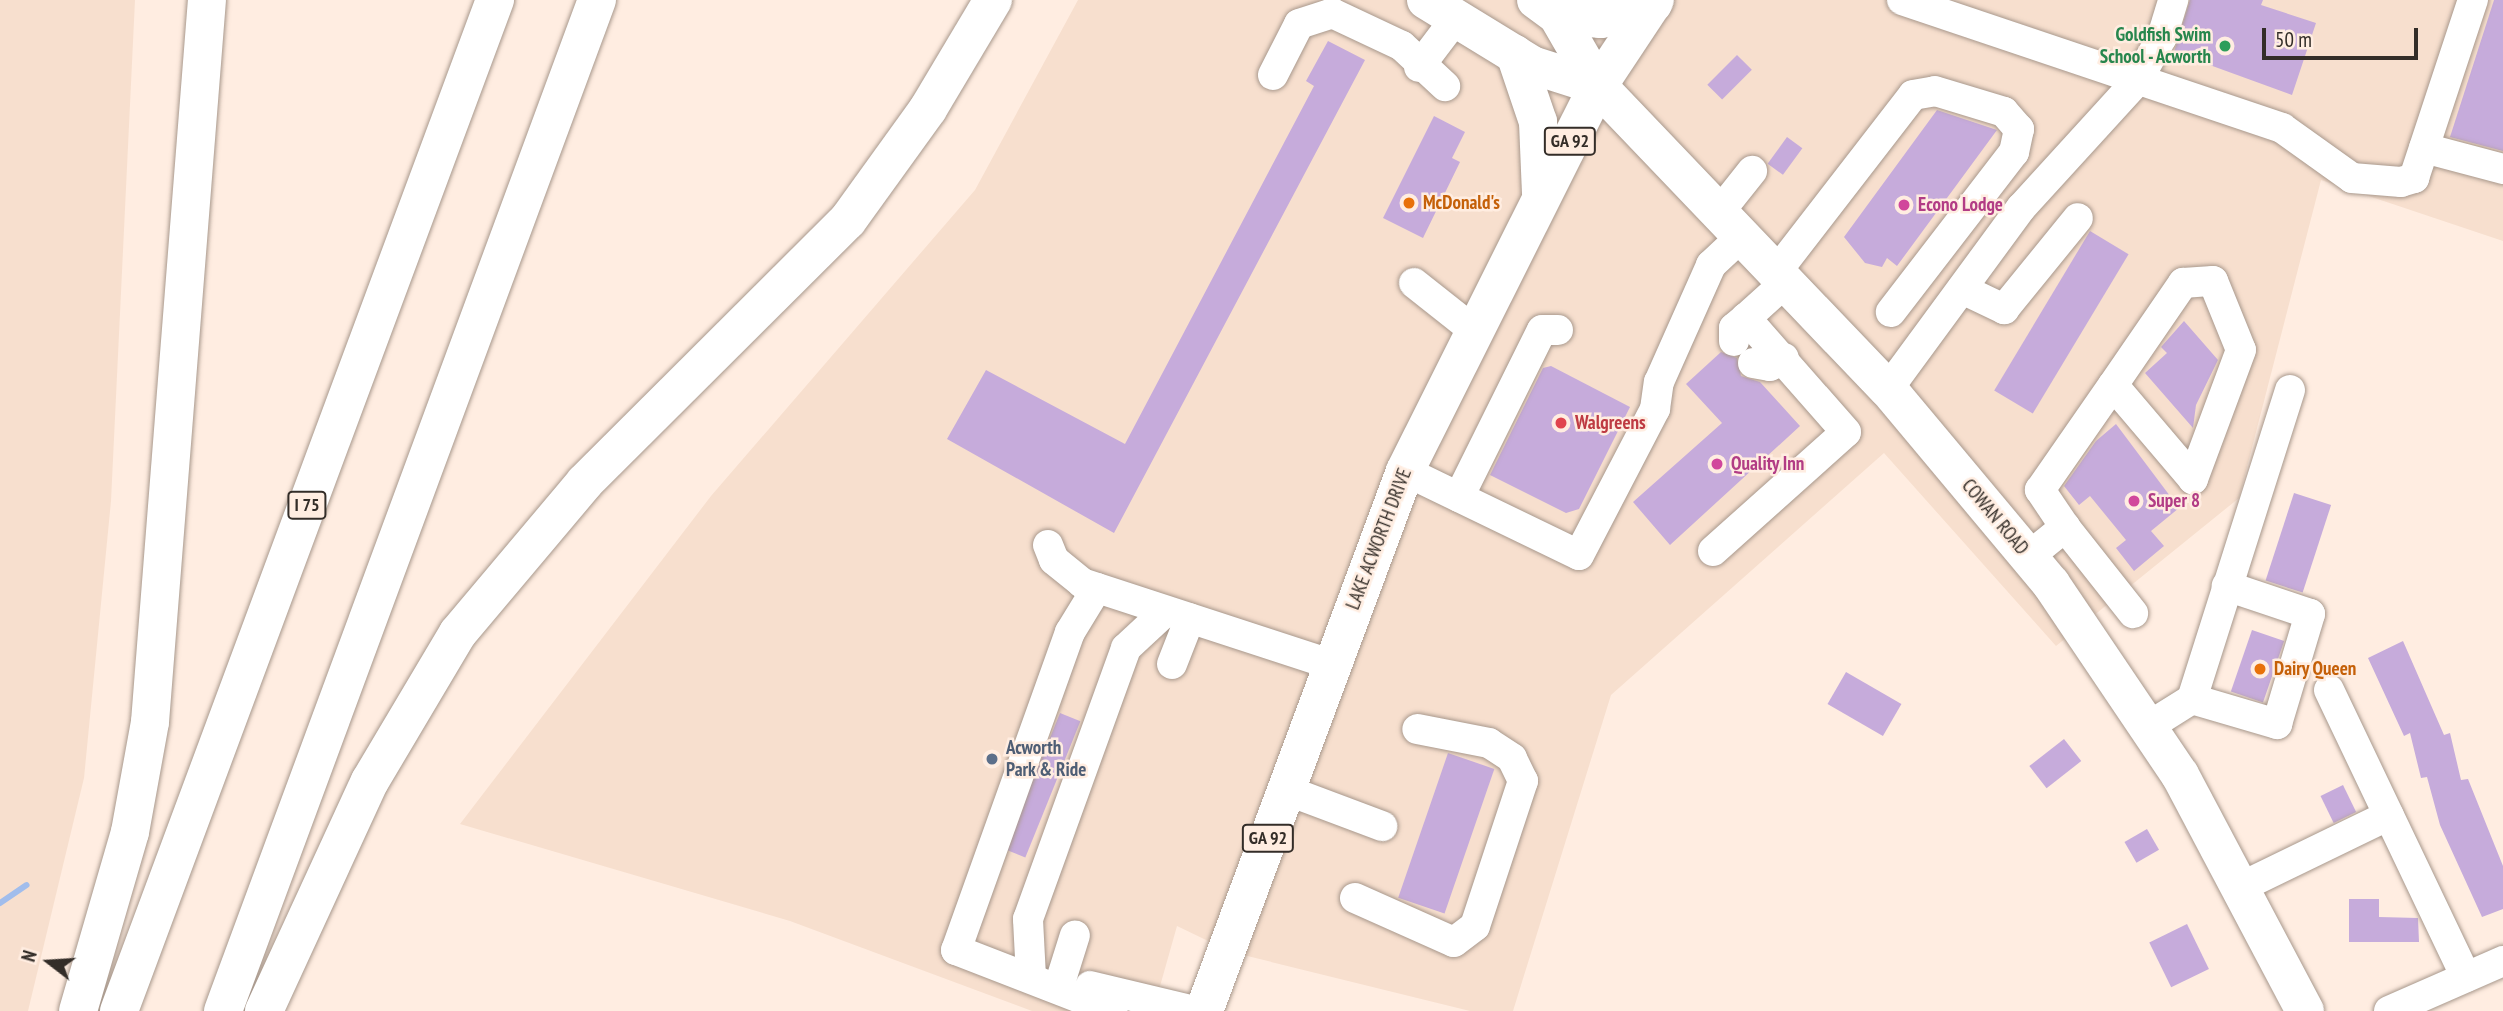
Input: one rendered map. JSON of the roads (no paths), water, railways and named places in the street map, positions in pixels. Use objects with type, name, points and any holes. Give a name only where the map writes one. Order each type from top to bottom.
[{"type":"main road","points":[[78,1011],[130,832],[150,722],[207,0]]},
{"type":"main road","name":"I 75","points":[[119,1011],[495,0]]},
{"type":"main road","points":[[223,1011],[597,0]]},
{"type":"main road","points":[[264,1011],[381,760],[458,633],[585,482],[848,220],[928,109],[993,0]]},
{"type":"main road","points":[[1546,8],[1601,19],[1654,2]]},
{"type":"main road","name":"LAKE ACWORTH DRIVE","points":[[1204,1011],[1330,664],[1405,471],[1472,329],[1598,86],[1654,2]]},
{"type":"main road","points":[[1546,8],[1598,86]]},
{"type":"main road","points":[[1441,9],[1516,54],[1598,86]]},
{"type":"main road","points":[[1516,54],[1538,122],[1541,196]]},
{"type":"main road","name":"COWAN ROAD","points":[[1598,86],[1732,222],[1888,389],[2028,557],[2149,726],[2243,886],[2305,1011]]},
{"type":"street","points":[[1902,0],[2282,128],[2352,178],[2414,178],[2473,0]]},
{"type":"street","points":[[1888,389],[2021,208],[2137,81],[2173,0]]},
{"type":"street","points":[[1273,75],[1298,24],[1336,6],[1402,46],[1419,66],[1445,86]]},
{"type":"street","points":[[1419,66],[1441,9]]},
{"type":"street","points":[[1713,551],[1846,432],[1784,358],[1740,330],[1913,95],[1925,89],[2004,112],[2021,140],[1891,312]]},
{"type":"street","points":[[2424,148],[2503,169]]},
{"type":"street","points":[[1405,471],[1578,555],[1655,409],[1659,382],[1732,222],[1752,171]]},
{"type":"street","points":[[1919,276],[1956,296],[2004,309],[2078,218]]},
{"type":"street","points":[[2113,385],[2193,480],[2241,350],[2213,281],[2183,284],[2040,490],[2065,527],[2133,613]]},
{"type":"street","points":[[1415,283],[1472,329]]},
{"type":"street","points":[[1460,497],[1542,330],[1558,330]]},
{"type":"street","points":[[1754,363],[1770,366],[1784,358]]},
{"type":"street","points":[[2149,726],[2192,699],[2290,390]]},
{"type":"street","points":[[2028,557],[2065,527]]},
{"type":"street","points":[[1048,545],[1054,561],[1097,588],[1330,664]]},
{"type":"street","points":[[2192,699],[2277,724],[2310,614],[2227,586]]},
{"type":"street","points":[[1097,588],[1070,632],[956,950],[1045,981],[1113,1011]]},
{"type":"street","points":[[1172,664],[1178,615]]},
{"type":"street","points":[[1045,981],[1028,919],[1122,661],[1139,631],[1178,615]]},
{"type":"street","points":[[2329,690],[2466,977]]},
{"type":"street","points":[[1355,898],[1454,942],[1475,926],[1523,781],[1512,758],[1489,743],[1421,729]]},
{"type":"street","points":[[1286,790],[1382,826]]},
{"type":"street","points":[[2243,886],[2389,815]]},
{"type":"street","points":[[1045,981],[1075,935]]},
{"type":"street","points":[[2389,1011],[2503,961]]},
{"type":"street","points":[[1045,981],[1086,984],[1195,1011]]},
{"type":"waterway","points":[[0,903],[27,885]]},
{"type":"place","name":"Goldfish Swim School - Acworth","points":[[2225,46]]},
{"type":"place","name":"McDonald's","points":[[1409,203]]},
{"type":"place","name":"Econo Lodge","points":[[1904,205]]},
{"type":"place","name":"Walgreens","points":[[1561,423]]},
{"type":"place","name":"Quality Inn","points":[[1717,464]]},
{"type":"place","name":"Super 8","points":[[2134,501]]},
{"type":"place","name":"Dairy Queen","points":[[2260,669]]},
{"type":"place","name":"Acworth Park & Ride","points":[[992,759]]}]
